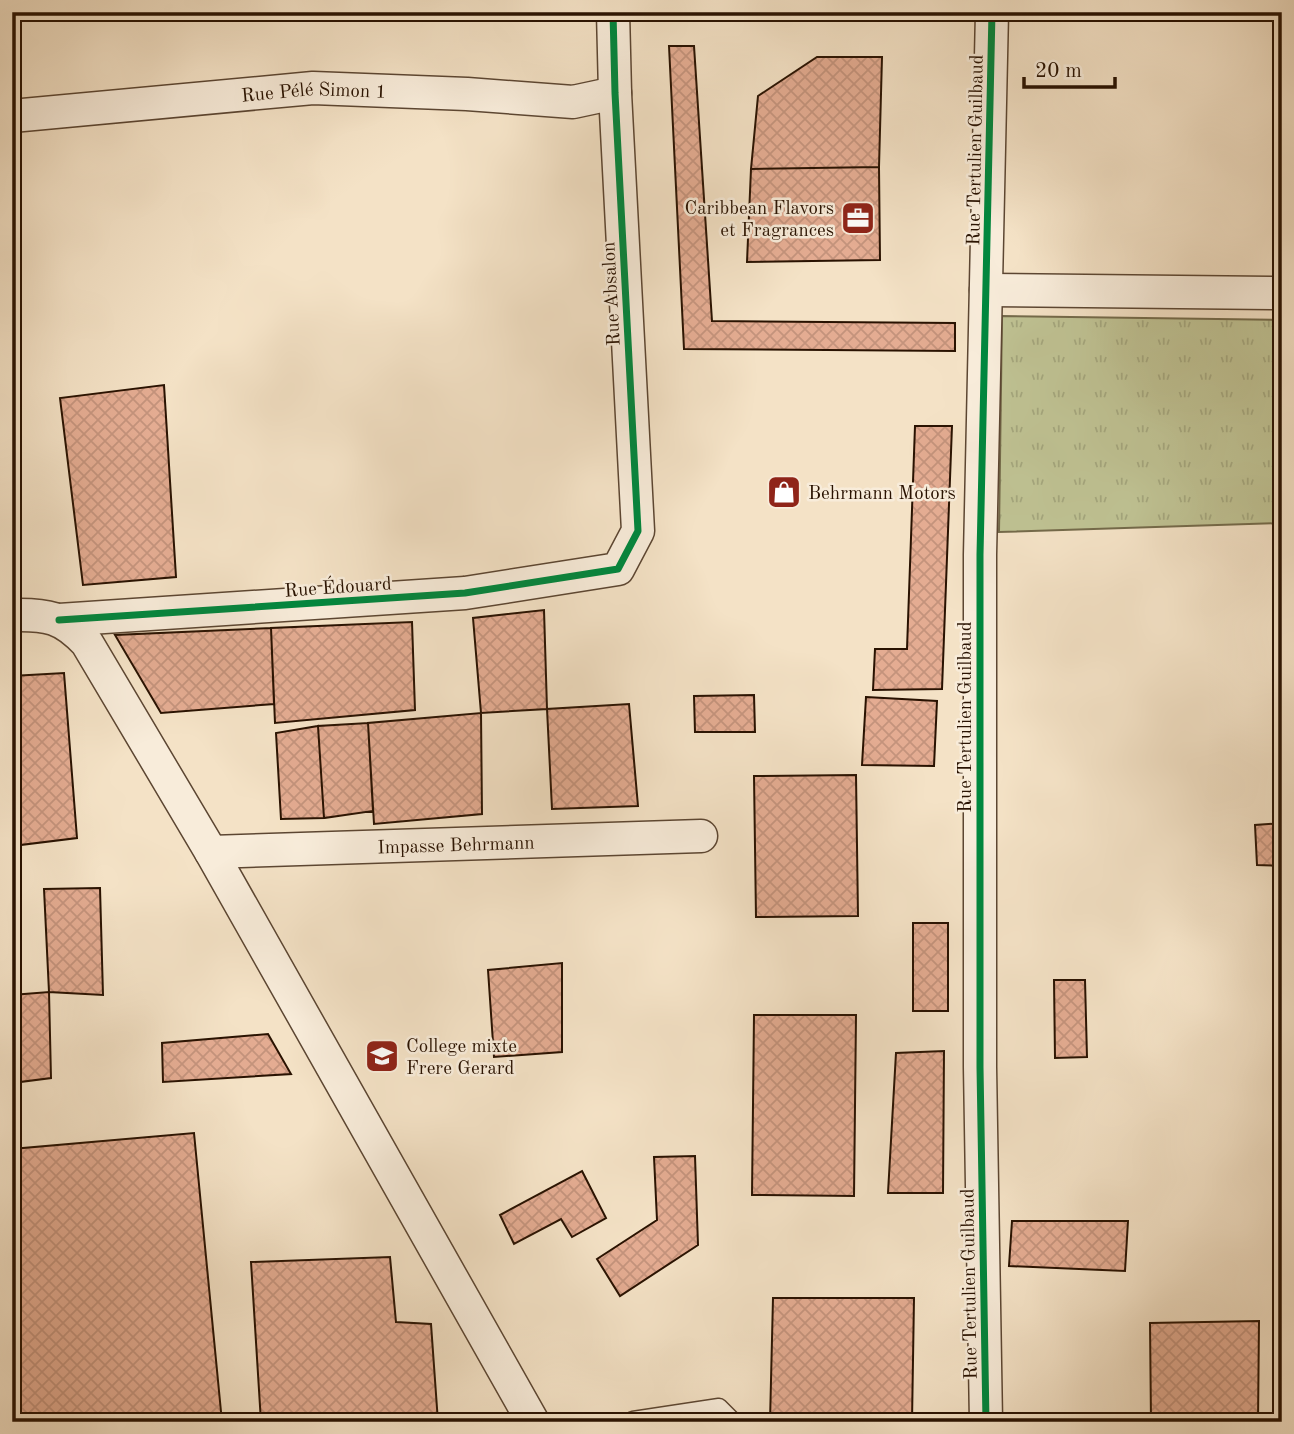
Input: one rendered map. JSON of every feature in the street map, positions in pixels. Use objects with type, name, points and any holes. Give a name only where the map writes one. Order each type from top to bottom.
[{"type":"street","name":"Rue Absalon","points":[[613,12],[638,531],[618,569]]},
{"type":"street","name":"Rue Tertulien Guilbaud","points":[[986,1422],[980,1067],[980,555],[992,12]]},
{"type":"street","name":"Rue Pélé Simon 1","points":[[12,116],[313,88],[467,94],[573,102],[615,93]]},
{"type":"street","points":[[986,290],[1282,293]]},
{"type":"street","name":"Rue Édouard","points":[[12,615],[45,615],[59,620],[465,593],[618,569]]},
{"type":"street","points":[[59,620],[75,630],[87,643],[211,852],[533,1422]]},
{"type":"street","name":"Impasse Behrmann","points":[[211,852],[701,836]]},
{"type":"lane","points":[[633,1420],[719,1407],[734,1422]]},
{"type":"green space","points":[[1002,316],[1282,320],[1282,523],[999,532]]},
{"type":"building","points":[[669,46],[694,46],[712,321],[955,323],[955,351],[684,349]]},
{"type":"building","points":[[817,57],[882,57],[879,167],[751,169],[758,96]]},
{"type":"building","points":[[879,167],[880,260],[747,262],[751,169]]},
{"type":"building","points":[[164,385],[176,577],[83,585],[60,398]]},
{"type":"building","points":[[915,426],[952,426],[942,689],[873,690],[875,649],[907,649]]},
{"type":"building","points":[[544,610],[547,709],[481,713],[473,618]]},
{"type":"building","points":[[412,622],[415,710],[275,723],[271,628]]},
{"type":"building","points":[[271,628],[274,704],[161,713],[115,635]]},
{"type":"building","points":[[64,673],[77,838],[12,846],[12,676]]},
{"type":"building","points":[[754,695],[755,732],[695,732],[694,696]]},
{"type":"building","points":[[866,697],[937,701],[934,766],[862,765]]},
{"type":"building","points":[[629,704],[638,806],[552,809],[547,709]]},
{"type":"building","points":[[481,713],[482,814],[374,824],[368,723]]},
{"type":"building","points":[[368,723],[373,811],[324,818],[318,726]]},
{"type":"building","points":[[318,726],[324,818],[281,819],[276,733]]},
{"type":"building","points":[[856,775],[858,916],[756,917],[754,776]]},
{"type":"building","points":[[1282,823],[1282,866],[1257,865],[1255,825]]},
{"type":"building","points":[[100,888],[103,995],[49,992],[44,889]]},
{"type":"building","points":[[913,923],[948,923],[948,1011],[913,1011]]},
{"type":"building","points":[[562,963],[562,1052],[494,1057],[488,970]]},
{"type":"building","points":[[1054,980],[1085,980],[1087,1057],[1055,1058]]},
{"type":"building","points":[[49,992],[51,1078],[12,1083],[12,995]]},
{"type":"building","points":[[754,1015],[856,1015],[854,1196],[752,1195]]},
{"type":"building","points":[[268,1034],[291,1074],[163,1082],[162,1043]]},
{"type":"building","points":[[944,1051],[943,1193],[888,1193],[896,1053]]},
{"type":"building","points":[[194,1133],[222,1422],[12,1422],[12,1149]]},
{"type":"building","points":[[695,1156],[698,1245],[620,1296],[597,1259],[657,1220],[654,1157]]},
{"type":"building","points":[[582,1171],[606,1218],[572,1237],[561,1219],[514,1244],[500,1215]]},
{"type":"building","points":[[1012,1221],[1128,1221],[1125,1271],[1009,1266]]},
{"type":"building","points":[[390,1257],[396,1322],[431,1324],[438,1422],[261,1422],[251,1262]]},
{"type":"building","points":[[773,1298],[914,1298],[912,1422],[770,1422]]},
{"type":"building","points":[[1259,1321],[1258,1422],[1151,1422],[1150,1323]]},
{"type":"cycle path","points":[[59,620],[465,593],[618,569],[638,531],[613,12]]},
{"type":"cycle path","points":[[986,1422],[980,1067],[980,555],[992,12]]},
{"type":"place","name":"Caribbean Flavors et Fragrances","points":[[858,218]]},
{"type":"place","name":"Behrmann Motors","points":[[784,492]]},
{"type":"place","name":"College mixte Frere Gerard","points":[[382,1056]]}]
